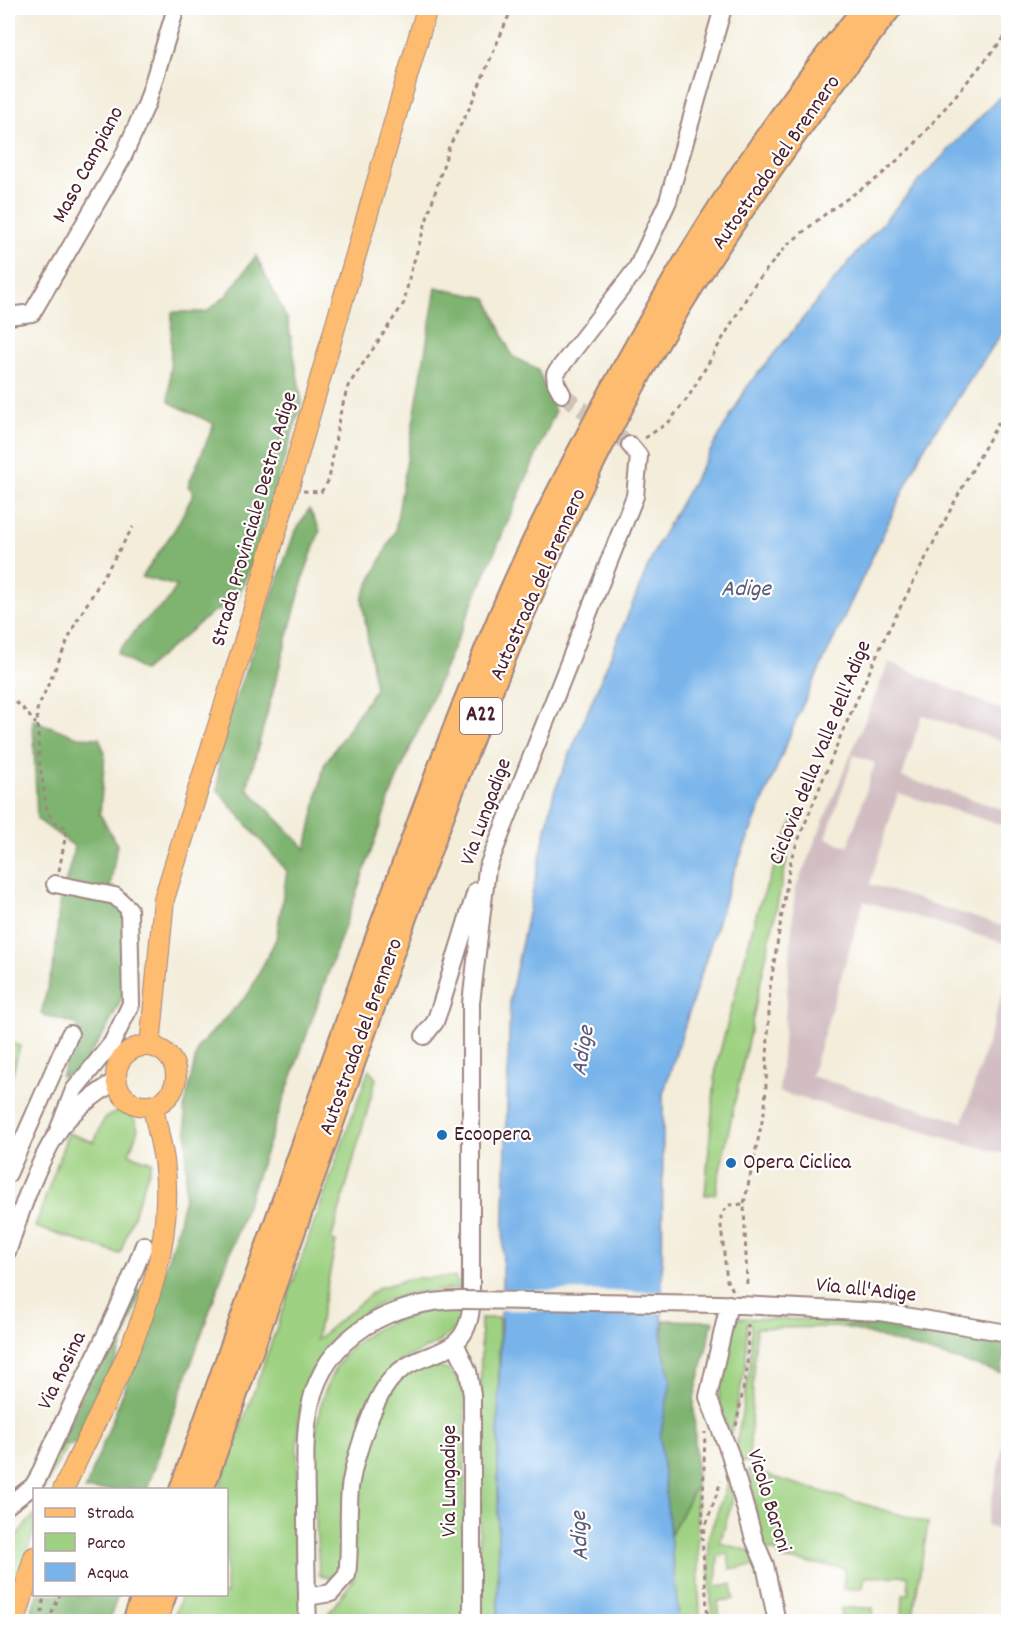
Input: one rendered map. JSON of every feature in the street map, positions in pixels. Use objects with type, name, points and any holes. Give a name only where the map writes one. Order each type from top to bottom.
[{"type":"highway","name":"Autostrada del Brennero","points":[[182,1488],[386,912],[441,765],[512,591],[577,453],[670,285],[720,206],[780,119],[865,8]]},
{"type":"highway","name":"Autostrada del Brennero","points":[[203,1488],[452,786],[530,596],[604,440],[644,366],[769,169],[890,8]]},
{"type":"highway","points":[[134,1622],[143,1596]]},
{"type":"highway","points":[[155,1622],[164,1596]]},
{"type":"main road","name":"Strada Provinciale Destra Adige","points":[[150,1046],[164,899],[290,487],[427,8]]},
{"type":"main road","points":[[150,1046],[161,1050],[170,1058],[175,1069],[176,1081],[172,1092],[164,1101],[153,1106],[136,1105],[122,1095],[116,1080],[117,1066],[124,1055],[136,1048],[150,1046]]},
{"type":"main road","points":[[64,1488],[136,1337],[161,1244],[165,1206],[164,1162],[153,1106]]},
{"type":"main road","points":[[15,1622],[33,1560]]},
{"type":"street","name":"Maso Campiano","points":[[8,316],[32,313],[122,159],[147,103],[176,8]]},
{"type":"street","points":[[562,394],[555,383],[555,374],[637,268],[668,201],[723,8]]},
{"type":"street","name":"Via Lungadige","points":[[472,1622],[472,1395],[468,1371],[456,1345],[467,1330],[471,1003],[487,869],[635,496],[634,450]]},
{"type":"street","points":[[424,1036],[435,1022],[481,875],[487,869]]},
{"type":"street","points":[[8,1251],[24,1203],[58,1131],[74,1090],[112,1043],[131,1004],[129,909],[115,896],[55,884]]},
{"type":"street","points":[[8,1174],[70,1034]]},
{"type":"street","points":[[58,1131],[88,1099],[116,1080]]},
{"type":"street","name":"Via Rosina","points":[[8,1505],[33,1485],[39,1476],[118,1309],[144,1245]]},
{"type":"street","name":"Via all'Adige","points":[[308,1622],[307,1426],[310,1404],[322,1374],[352,1334],[383,1315],[406,1306],[468,1299],[729,1301],[880,1312],[1008,1333]]},
{"type":"street","name":"Vicolo Baroni","points":[[729,1301],[708,1397],[730,1454],[754,1539],[765,1565],[777,1622]]},
{"type":"street","points":[[307,1597],[331,1593],[347,1575],[350,1489],[355,1462],[382,1391],[391,1379],[415,1360],[456,1345]]},
{"type":"path","points":[[290,487],[309,492],[321,492],[329,480],[339,418],[348,386],[404,303],[410,274],[449,147],[469,109],[512,8]]},
{"type":"path","points":[[634,450],[641,440],[669,422],[688,396],[754,285],[786,246],[879,177],[914,145],[1008,33]]},
{"type":"path","name":"Ciclovia della Valle dell'Adige","points":[[747,1284],[744,1204],[765,1108],[770,988],[791,858],[841,735],[885,637],[955,501],[1008,405]]},
{"type":"path","points":[[55,884],[65,850],[66,828],[54,821],[47,812],[37,710],[75,624],[133,527]]},
{"type":"path","points":[[8,697],[21,706],[37,726]]},
{"type":"path","points":[[729,1301],[721,1216],[728,1205],[738,1202],[744,1204]]},
{"type":"path","points":[[702,1537],[705,1430]]},
{"type":"path","points":[[41,1622],[44,1596]]},
{"type":"path","points":[[48,1622],[59,1596]]},
{"type":"shaded area","points":[[889,662],[1008,713],[1008,743],[922,715],[902,777],[1008,811],[1008,827],[898,793],[870,884],[1008,928],[1008,944],[864,901],[811,1076],[963,1122],[1008,974],[1008,1155],[779,1092],[795,890]],"holes":[[[854,755],[875,763],[848,847],[826,838]]]},
{"type":"shaded area","points":[[1008,1421],[1008,1490],[1004,1509],[1008,1510],[1008,1533],[986,1526]]},
{"type":"green space","points":[[256,256],[288,321],[302,402],[252,563],[233,608],[214,611],[143,671],[117,653],[141,624],[166,603],[177,586],[142,577],[175,529],[194,493],[188,486],[214,424],[169,402],[172,312],[206,312],[227,295]]},
{"type":"green space","points":[[436,288],[487,298],[512,356],[538,370],[555,412],[394,786],[147,1488],[86,1488],[139,1352],[178,1226],[185,1195],[187,1133],[184,1109],[198,1047],[249,993],[276,939],[287,871],[218,791],[219,745],[294,534],[309,509],[320,530],[305,572],[247,788],[306,849],[324,765],[375,689],[362,598],[395,531]]},
{"type":"green space","points":[[33,720],[78,737],[99,738],[105,753],[100,814],[117,845],[110,888],[136,909],[130,982],[106,1030],[81,1069],[61,1077],[79,1025],[41,1014],[55,958],[59,906],[75,847],[37,819]]},
{"type":"green space","points":[[798,808],[715,1194],[705,1195],[716,1067],[758,908]]},
{"type":"green space","points":[[8,1042],[20,1046],[8,1090]]},
{"type":"green space","points":[[369,1069],[376,1079],[331,1241],[336,1242],[316,1340],[378,1288],[412,1278],[455,1277],[461,1289],[409,1294],[371,1309],[357,1318],[332,1341],[314,1369],[302,1399],[297,1448],[303,1621],[172,1622],[182,1596],[228,1596],[228,1488],[219,1488]]},
{"type":"green space","points":[[123,1111],[134,1118],[138,1129],[129,1154],[152,1162],[120,1254],[35,1227],[68,1133],[94,1142],[103,1121],[110,1115]]},
{"type":"green space","points":[[129,1288],[141,1291],[120,1352],[75,1444],[67,1446],[62,1441]]},
{"type":"green space","points":[[430,1309],[466,1309],[460,1324],[448,1335],[397,1363],[375,1392],[342,1569],[333,1580],[319,1574],[314,1476],[315,1442],[320,1409],[330,1379],[347,1352],[371,1332]]},
{"type":"green space","points":[[481,1318],[499,1318],[498,1621],[479,1622]]},
{"type":"green space","points":[[737,1318],[866,1321],[844,1327],[756,1328],[749,1462],[740,1462],[735,1452],[750,1367],[751,1324],[747,1324],[746,1364],[730,1438],[719,1401],[722,1371]]},
{"type":"green space","points":[[664,1320],[713,1321],[694,1399],[696,1485],[669,1538],[660,1437],[671,1381],[662,1344]]},
{"type":"green space","points":[[866,1321],[1007,1344],[1001,1373],[844,1327]]},
{"type":"green space","points":[[425,1366],[439,1367],[455,1375],[465,1393],[464,1621],[322,1622],[353,1580],[355,1492],[389,1395],[407,1372]]},
{"type":"green space","points":[[62,1441],[67,1446],[44,1488],[33,1488],[33,1502],[8,1521],[8,1511]]},
{"type":"green space","points":[[749,1470],[928,1523],[912,1621],[902,1621],[903,1594],[909,1594],[908,1576],[865,1577],[862,1589],[843,1589],[845,1568],[781,1559],[776,1551],[762,1549]]},
{"type":"green space","points":[[728,1482],[730,1482],[733,1498],[720,1543],[750,1551],[762,1565],[730,1569],[728,1553],[718,1557],[716,1586],[732,1584],[734,1599],[718,1601],[720,1621],[712,1622],[708,1538]]},
{"type":"green space","points":[[696,1485],[700,1621],[679,1621],[669,1538]]},
{"type":"green space","points":[[33,1516],[33,1533],[8,1614],[8,1545]]},
{"type":"green space","points":[[36,1596],[118,1596],[109,1621],[28,1621]]},
{"type":"green space","points":[[841,1608],[873,1608],[873,1621],[841,1621]]},
{"type":"water","name":"Adige","points":[[1008,88],[1008,324],[923,449],[799,713],[732,877],[663,1094],[662,1344],[671,1381],[660,1437],[679,1621],[498,1622],[498,1423],[510,998],[554,792],[657,545],[747,387],[854,256],[920,180]]},
{"type":"pier","points":[[498,1289],[665,1292],[665,1313],[498,1310]]},
{"type":"tunnel","points":[[562,394],[630,445]]},
{"type":"place","name":"Ecoopera","points":[[442,1135]]},
{"type":"place","name":"Opera Ciclica","points":[[731,1163]]}]
